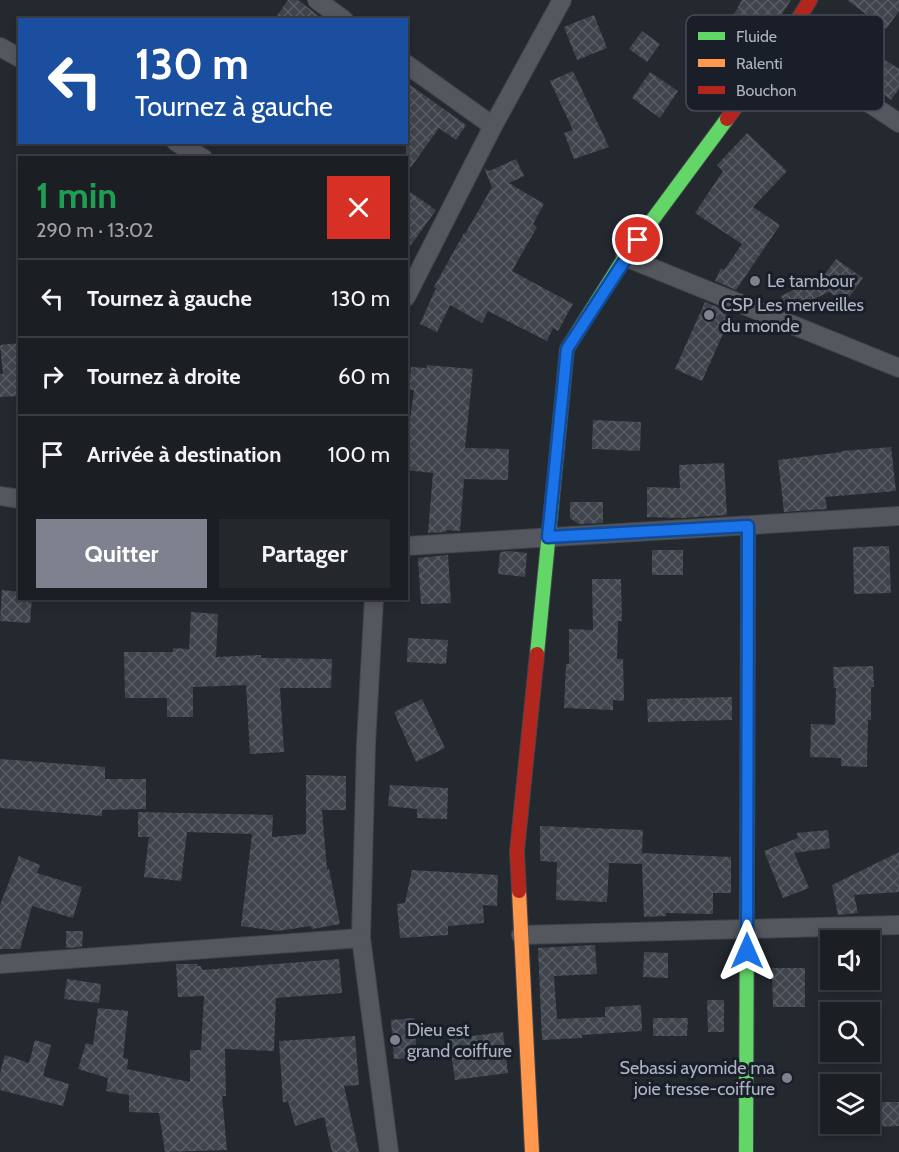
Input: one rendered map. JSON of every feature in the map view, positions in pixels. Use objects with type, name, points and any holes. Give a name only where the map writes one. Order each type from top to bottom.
[{"type":"street","points":[[317,0],[341,18]]},
{"type":"street","points":[[408,293],[493,126],[562,0]]},
{"type":"street","points":[[801,15],[810,0]]},
{"type":"street","points":[[0,47],[18,57]]},
{"type":"street","points":[[408,65],[493,126]]},
{"type":"street","points":[[532,1152],[517,851],[567,349],[625,257],[733,111]]},
{"type":"street","points":[[881,111],[899,123]]},
{"type":"street","points":[[179,144],[200,156]]},
{"type":"street","points":[[625,257],[899,368]]},
{"type":"street","points":[[0,496],[18,499]]},
{"type":"street","points":[[408,546],[899,516]]},
{"type":"street","points":[[746,1152],[748,526]]},
{"type":"street","points":[[374,600],[366,744],[361,938],[389,1152]]},
{"type":"street","points":[[521,935],[899,925]]},
{"type":"street","points":[[0,964],[361,938]]},
{"type":"building","points":[[288,0],[298,0],[321,18],[275,18]]},
{"type":"building","points":[[742,0],[791,0],[781,15],[734,15]]},
{"type":"building","points":[[847,0],[899,0],[899,11],[886,29],[884,15],[867,15]]},
{"type":"building","points":[[594,15],[607,48],[577,60],[564,27]]},
{"type":"building","points":[[642,31],[660,44],[647,62],[629,49]]},
{"type":"building","points":[[884,59],[899,69],[899,89],[891,100],[884,94]]},
{"type":"building","points":[[573,71],[609,147],[574,159],[564,133],[573,130],[550,81]]},
{"type":"building","points":[[650,72],[678,91],[660,118],[632,98]]},
{"type":"building","points":[[408,83],[466,125],[456,140],[439,128],[408,171],[408,156],[406,156]]},
{"type":"building","points":[[747,133],[787,171],[753,207],[780,225],[736,290],[715,281],[721,268],[724,270],[742,244],[695,213],[723,171],[717,165]]},
{"type":"building","points":[[516,159],[524,176],[509,183],[544,204],[533,224],[537,227],[512,271],[573,304],[558,331],[553,328],[547,341],[488,311],[482,323],[450,305],[437,332],[420,324],[436,288],[434,287],[492,187],[484,168],[489,171]]},
{"type":"building","points":[[408,190],[436,210],[408,249]]},
{"type":"building","points":[[836,259],[863,278],[845,303],[829,292],[788,311],[781,296],[825,274]]},
{"type":"building","points":[[705,302],[725,310],[723,313],[731,316],[702,381],[675,369]]},
{"type":"building","points":[[18,343],[18,396],[0,397],[0,374],[3,374],[0,345]]},
{"type":"building","points":[[427,365],[473,369],[465,448],[509,449],[508,480],[464,479],[460,531],[446,530],[446,532],[428,533],[433,473],[408,470],[408,434],[414,390],[409,390],[411,367],[427,368]]},
{"type":"building","points":[[593,420],[641,422],[640,451],[592,449]]},
{"type":"building","points":[[891,447],[896,491],[825,497],[827,509],[784,512],[778,460]]},
{"type":"building","points":[[724,463],[727,515],[682,518],[647,517],[647,487],[680,488],[679,465]]},
{"type":"building","points":[[570,502],[603,502],[603,523],[579,524],[570,518]]},
{"type":"building","points":[[889,546],[891,593],[854,594],[853,547]]},
{"type":"building","points":[[652,550],[683,550],[683,575],[652,575]]},
{"type":"building","points":[[500,552],[527,553],[525,577],[498,574]]},
{"type":"building","points":[[448,555],[451,603],[421,604],[418,558]]},
{"type":"building","points":[[592,579],[621,579],[622,621],[618,621],[617,659],[623,659],[624,701],[613,700],[613,710],[564,708],[566,664],[569,664],[569,629],[593,630]]},
{"type":"building","points":[[2,590],[18,592],[18,600],[32,600],[30,623],[0,621]]},
{"type":"building","points":[[191,612],[218,614],[216,657],[261,655],[261,658],[332,659],[331,688],[280,688],[284,752],[250,754],[246,685],[193,687],[193,717],[167,717],[167,698],[125,698],[124,652],[173,652],[173,648],[189,649]]},
{"type":"building","points":[[408,638],[448,640],[446,664],[407,662]]},
{"type":"building","points":[[873,666],[874,687],[871,687],[871,720],[868,720],[867,767],[841,766],[841,758],[810,757],[811,724],[835,725],[836,688],[834,688],[833,667]]},
{"type":"building","points":[[732,697],[732,720],[648,722],[647,699]]},
{"type":"building","points":[[422,699],[445,748],[416,762],[394,712]]},
{"type":"building","points":[[0,759],[105,767],[105,779],[146,779],[146,809],[102,810],[102,816],[0,808]]},
{"type":"building","points":[[306,775],[346,776],[346,810],[322,810],[327,869],[329,869],[340,924],[312,929],[311,926],[278,931],[241,926],[252,834],[187,832],[181,881],[144,877],[149,837],[138,837],[138,812],[273,815],[272,837],[306,834]]},
{"type":"building","points":[[390,785],[448,788],[447,819],[417,818],[417,809],[388,806]]},
{"type":"building","points":[[540,826],[643,830],[642,853],[731,857],[731,893],[713,893],[713,914],[666,913],[666,916],[644,917],[642,864],[609,863],[607,902],[556,900],[557,862],[540,861]]},
{"type":"building","points":[[828,830],[830,848],[794,853],[809,888],[783,898],[764,851],[798,838],[797,833]]},
{"type":"building","points":[[899,852],[899,892],[854,895],[858,913],[838,915],[832,885]]},
{"type":"building","points":[[19,856],[40,865],[37,873],[82,887],[73,918],[32,906],[20,949],[0,949],[0,905]]},
{"type":"building","points":[[412,870],[498,875],[497,906],[483,905],[484,923],[448,926],[448,935],[400,938],[397,904],[405,903]]},
{"type":"building","points":[[66,931],[83,931],[82,947],[66,948]]},
{"type":"building","points":[[595,945],[597,974],[554,976],[557,1019],[605,1017],[605,1007],[641,1005],[642,1031],[542,1040],[538,948]]},
{"type":"building","points":[[644,952],[668,953],[668,978],[643,977]]},
{"type":"building","points":[[339,959],[342,993],[276,998],[274,1051],[225,1049],[226,1096],[222,1096],[227,1150],[165,1152],[159,1113],[129,1112],[129,1095],[106,1091],[108,1078],[78,1069],[86,1043],[93,1045],[98,1008],[128,1011],[123,1058],[128,1059],[127,1069],[190,1082],[190,1050],[201,1050],[204,996],[178,997],[176,964],[197,964],[202,970]]},
{"type":"building","points":[[772,968],[805,968],[805,1007],[773,1007]]},
{"type":"building","points":[[67,979],[101,984],[99,1003],[64,999]]},
{"type":"building","points":[[707,1000],[724,1000],[724,1032],[708,1032]]},
{"type":"building","points":[[414,1018],[417,1058],[394,1059],[391,1020]]},
{"type":"building","points":[[653,1018],[688,1018],[687,1036],[653,1036]]},
{"type":"building","points":[[503,1032],[508,1073],[455,1080],[449,1039]]},
{"type":"building","points":[[355,1036],[359,1085],[344,1086],[359,1152],[332,1152],[324,1117],[295,1126],[288,1101],[283,1103],[279,1041]]},
{"type":"building","points":[[35,1040],[51,1045],[43,1076],[69,1084],[63,1106],[0,1090],[0,1073],[5,1055],[29,1063]]},
{"type":"building","points":[[880,1102],[899,1102],[899,1126],[880,1127]]},
{"type":"traffic: fast","points":[[537,654],[567,349],[625,257],[727,119]]},
{"type":"traffic: fast","points":[[746,1152],[748,611]]},
{"type":"traffic: slow","points":[[519,891],[532,1152]]},
{"type":"traffic: jam","points":[[801,15],[810,0]]},
{"type":"traffic: jam","points":[[727,119],[733,111]]},
{"type":"traffic: jam","points":[[748,526],[748,611]]},
{"type":"traffic: jam","points":[[519,891],[517,851],[537,654]]},
{"type":"place","name":"Le tambour","points":[[755,281]]},
{"type":"place","name":"CSP Les merveilles du monde","points":[[709,315]]},
{"type":"place","name":"Dieu est grand coiffure","points":[[395,1040]]},
{"type":"place","name":"Sebassi ayomide ma joie tresse-coiffure","points":[[787,1078]]},
{"type":"route","points":[[638,240],[567,349],[548,537],[748,526],[747,951]]}]
